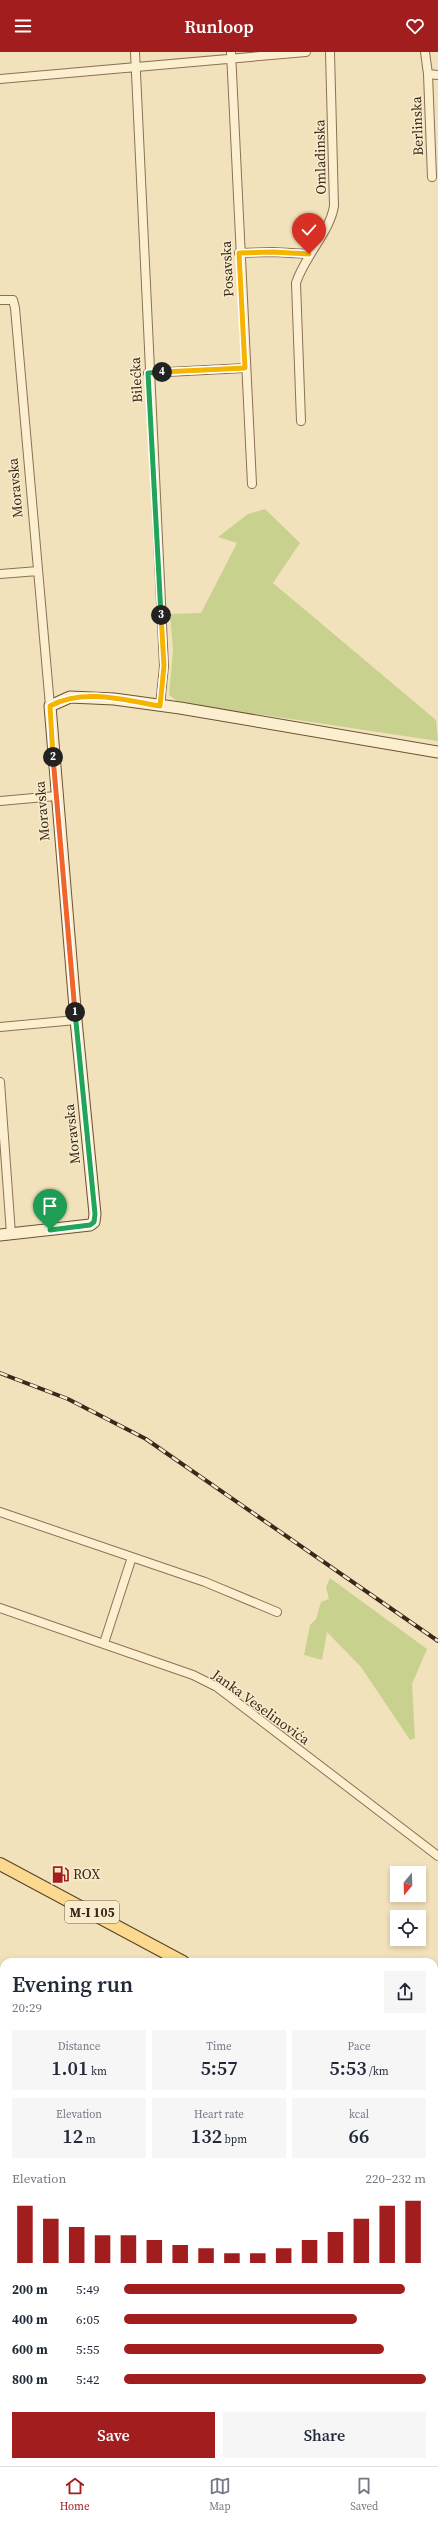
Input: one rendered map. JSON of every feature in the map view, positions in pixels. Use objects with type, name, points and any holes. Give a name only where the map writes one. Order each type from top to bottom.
[{"type":"main road","name":"M-I 105","points":[[0,1864],[176,1958]]},
{"type":"street","name":"Bilećka","points":[[135,52],[148,373],[164,666],[160,706]]},
{"type":"street","points":[[0,79],[136,68],[231,55],[306,52]]},
{"type":"street","name":"Omladinska","points":[[301,421],[295,296],[300,270],[331,217],[334,206],[330,52]]},
{"type":"street","name":"Berlinska","points":[[425,52],[428,74],[432,177]]},
{"type":"street","name":"Posavska","points":[[231,55],[239,253],[252,484]]},
{"type":"street","points":[[428,74],[438,74]]},
{"type":"street","points":[[239,253],[273,252],[309,254]]},
{"type":"street","name":"Moravska","points":[[0,300],[13,300],[15,308],[50,706],[56,796],[95,1214],[94,1222],[90,1225],[6,1235]]},
{"type":"street","points":[[148,373],[245,368]]},
{"type":"street","points":[[0,574],[38,571]]},
{"type":"street","points":[[50,706],[61,699],[80,696],[160,706],[438,752]]},
{"type":"street","points":[[0,801],[56,796]]},
{"type":"street","points":[[0,1027],[76,1020]]},
{"type":"street","points":[[0,1082],[6,1235]]},
{"type":"street","points":[[0,1512],[204,1582],[277,1612]]},
{"type":"street","points":[[104,1643],[132,1557]]},
{"type":"street","name":"Janka Veselinovića","points":[[0,1608],[193,1675],[217,1687],[438,1856]]},
{"type":"green space","points":[[265,509],[300,543],[273,583],[436,720],[438,741],[178,702],[169,695],[173,650],[170,614],[201,613],[237,543],[218,537],[248,514]]},
{"type":"green space","points":[[330,1578],[427,1649],[412,1684],[415,1738],[410,1740],[361,1667],[327,1632],[322,1660],[304,1655],[310,1625],[316,1619],[321,1602],[329,1599],[326,1587]]},
{"type":"railway","points":[[0,1373],[68,1399],[146,1439],[438,1641]]},
{"type":"place","name":"ROX","points":[[60,1874]]},
{"type":"route","points":[[50,1230],[90,1225],[94,1222],[95,1214],[56,796],[50,706],[61,699],[80,696],[114,699],[160,706],[164,666],[148,373],[245,368],[239,253],[273,252],[309,254]]}]
